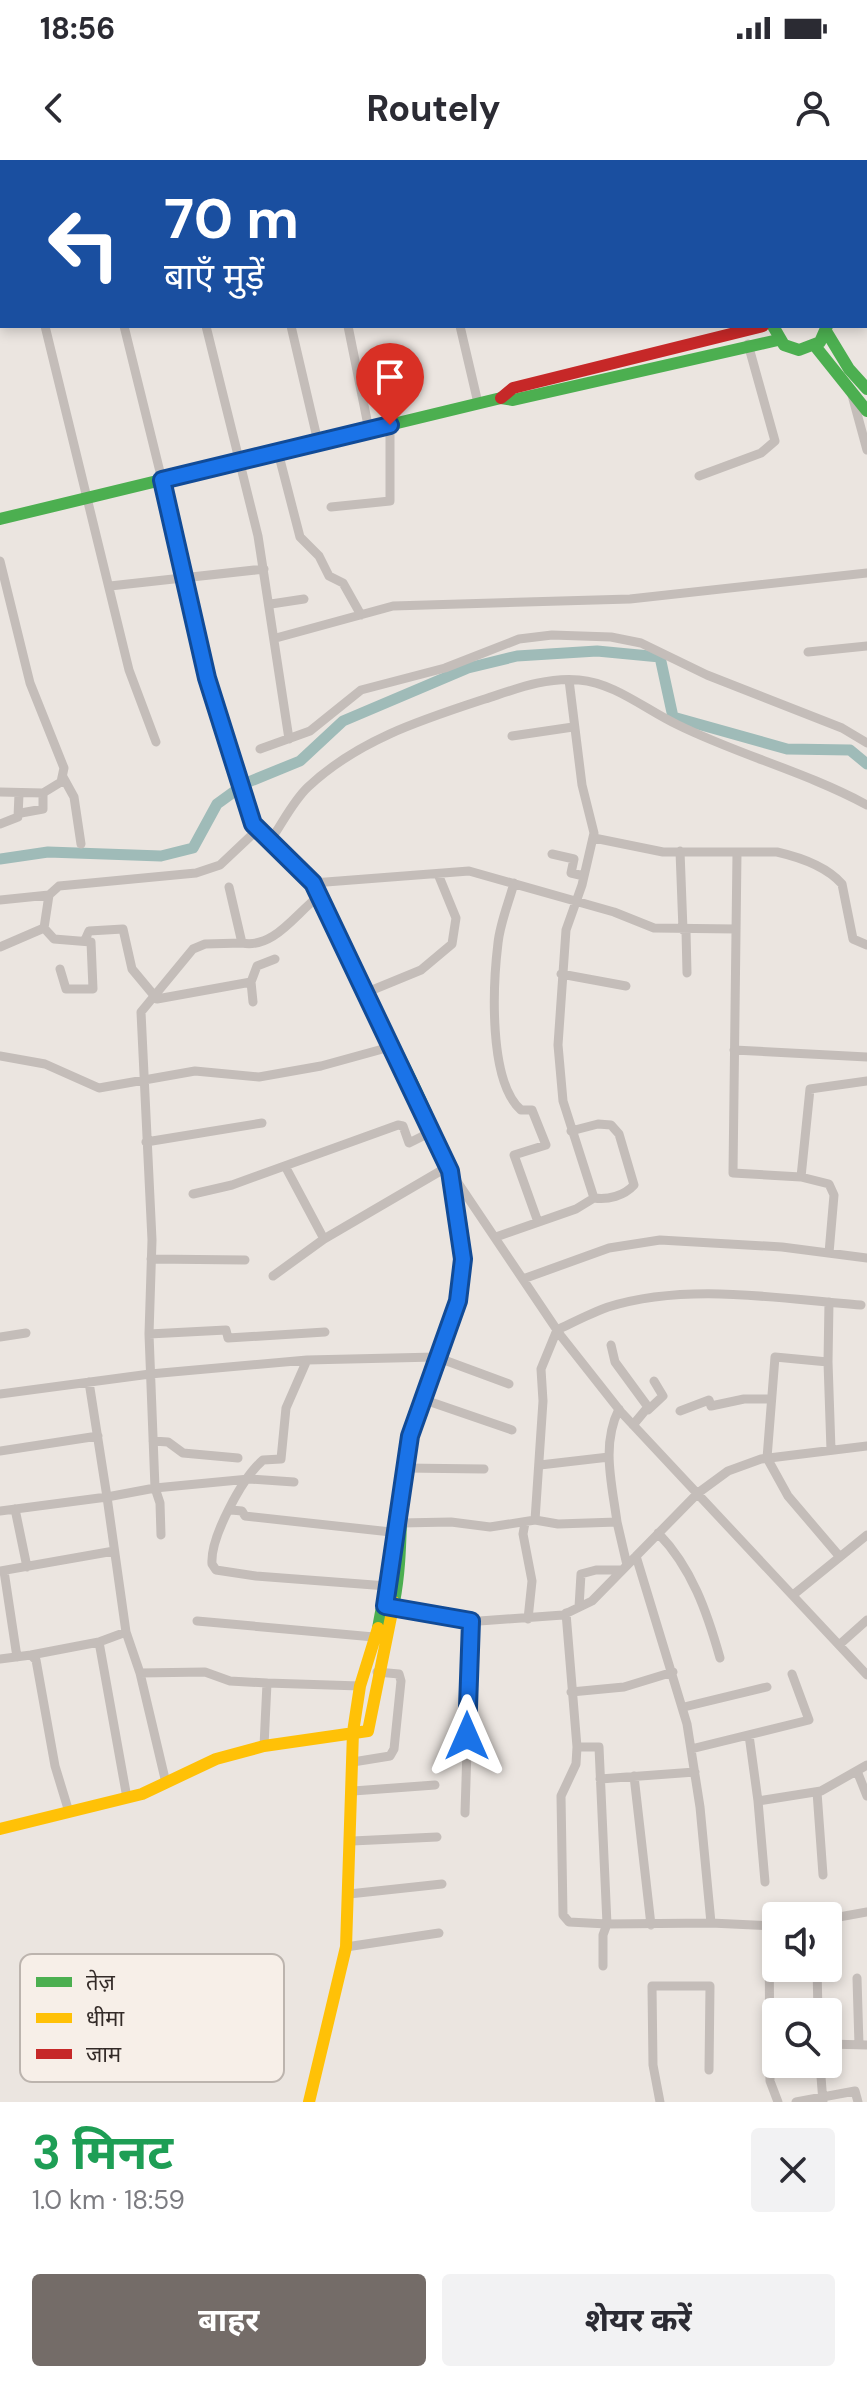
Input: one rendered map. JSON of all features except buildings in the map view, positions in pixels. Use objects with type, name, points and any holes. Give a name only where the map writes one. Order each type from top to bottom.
[{"type":"street","points":[[45,328],[129,670],[156,742]]},
{"type":"street","points":[[124,328],[207,678],[255,827],[313,883],[450,1168],[557,1330],[633,1425],[867,1675]]},
{"type":"street","points":[[207,328],[241,461],[264,569],[289,739]]},
{"type":"street","points":[[291,328],[318,442]]},
{"type":"street","points":[[348,328],[369,430]]},
{"type":"street","points":[[460,328],[478,403]]},
{"type":"street","points":[[501,398],[513,388],[755,328]]},
{"type":"street","points":[[774,328],[778,340],[792,349],[815,346],[827,328],[858,386],[867,411]]},
{"type":"street","points":[[0,519],[478,403],[501,398],[513,400],[748,344],[778,340]]},
{"type":"street","points":[[699,476],[761,453],[775,441],[748,344]]},
{"type":"street","points":[[815,346],[858,386],[867,450]]},
{"type":"street","points":[[331,507],[390,501],[390,425]]},
{"type":"street","points":[[278,452],[300,537],[319,556],[329,576],[343,583],[361,615]]},
{"type":"street","points":[[0,561],[30,683],[61,759],[63,777],[74,797],[81,844]]},
{"type":"street","points":[[110,586],[264,569]]},
{"type":"street","points":[[276,638],[393,606],[440,602],[630,599],[867,573]]},
{"type":"street","points":[[271,604],[304,599]]},
{"type":"street","points":[[260,749],[310,731],[361,690],[445,668],[519,639],[552,635],[611,637],[641,643],[707,675],[842,728],[867,743]]},
{"type":"street","points":[[808,652],[867,646]]},
{"type":"street","points":[[569,680],[573,727],[594,838],[566,930],[558,1045],[563,1101],[594,1198]]},
{"type":"street","points":[[270,841],[305,789],[337,762],[371,741],[419,720],[525,686],[569,680],[608,688],[677,725],[823,781],[867,805]]},
{"type":"street","points":[[512,736],[573,727]]},
{"type":"street","points":[[0,792],[43,793],[61,782],[63,777]]},
{"type":"street","points":[[0,824],[12,822],[21,813],[43,809],[43,793]]},
{"type":"street","points":[[19,794],[21,813]]},
{"type":"street","points":[[0,900],[49,895],[67,883],[196,873],[220,865],[255,827]]},
{"type":"street","points":[[594,838],[651,850],[793,856],[836,878],[845,895],[853,939],[867,945]]},
{"type":"street","points":[[680,851],[687,973]]},
{"type":"street","points":[[737,853],[733,1173],[822,1180],[833,1190],[829,1253]]},
{"type":"street","points":[[552,854],[574,859],[571,873],[584,876]]},
{"type":"street","points":[[313,883],[469,871],[577,901],[654,928],[684,931],[736,929]]},
{"type":"street","points":[[365,993],[421,970],[452,944],[456,918],[438,874]]},
{"type":"street","points":[[514,883],[498,940],[497,1041],[500,1069],[514,1104],[521,1110],[532,1110],[546,1145],[514,1155],[538,1222]]},
{"type":"street","points":[[229,887],[242,943]]},
{"type":"street","points":[[44,928],[49,895]]},
{"type":"street","points":[[161,1535],[160,1503],[155,1488],[150,1374],[151,1259],[141,1012],[198,946],[271,940],[319,896]]},
{"type":"street","points":[[44,928],[54,939],[91,942],[94,952],[93,989],[66,989],[60,969]]},
{"type":"street","points":[[0,947],[44,928]]},
{"type":"street","points":[[85,940],[89,931],[123,929],[130,963],[152,996],[164,999],[251,982]]},
{"type":"street","points":[[253,1002],[251,982],[257,966],[275,959]]},
{"type":"street","points":[[561,974],[626,986]]},
{"type":"street","points":[[0,1056],[45,1064],[99,1088],[195,1071],[259,1077],[321,1066],[390,1047]]},
{"type":"street","points":[[734,1050],[867,1057]]},
{"type":"street","points":[[801,1177],[810,1089],[867,1081]]},
{"type":"street","points":[[146,1142],[262,1123]]},
{"type":"street","points":[[496,1237],[576,1209],[594,1198],[605,1200],[627,1192],[634,1185],[619,1134],[611,1125],[598,1124],[571,1131]]},
{"type":"street","points":[[193,1194],[285,1166],[398,1125],[403,1126],[409,1143],[433,1131]]},
{"type":"street","points":[[285,1166],[324,1239]]},
{"type":"street","points":[[273,1276],[324,1239],[450,1168]]},
{"type":"street","points":[[0,1829],[127,1798],[216,1759],[264,1746],[368,1731],[389,1607],[404,1468],[422,1399],[458,1301],[463,1259],[450,1168]]},
{"type":"street","points":[[523,1279],[609,1248],[660,1240],[867,1258]]},
{"type":"street","points":[[151,1259],[245,1260]]},
{"type":"street","points":[[528,1619],[532,1581],[525,1549],[540,1465],[541,1369],[557,1330],[608,1308],[663,1296],[728,1294],[861,1305]]},
{"type":"street","points":[[829,1302],[831,1450]]},
{"type":"street","points":[[149,1334],[226,1330],[228,1338],[325,1332]]},
{"type":"street","points":[[0,1337],[26,1333]]},
{"type":"street","points":[[611,1345],[615,1362],[648,1410]]},
{"type":"street","points":[[0,1394],[150,1374],[307,1360],[436,1357],[509,1384]]},
{"type":"street","points":[[828,1362],[775,1357],[767,1458],[788,1496],[840,1557]]},
{"type":"street","points":[[307,1360],[286,1408],[281,1459],[263,1460],[249,1479],[216,1533],[211,1558],[216,1570],[387,1586]]},
{"type":"street","points":[[633,1425],[663,1396],[654,1381]]},
{"type":"street","points":[[89,1382],[126,1632],[140,1673],[166,1783]]},
{"type":"street","points":[[422,1399],[512,1430]]},
{"type":"street","points":[[680,1411],[709,1400],[711,1406],[744,1399],[770,1399]]},
{"type":"street","points":[[619,1409],[611,1424],[609,1457],[625,1568]]},
{"type":"street","points":[[0,1451],[98,1436]]},
{"type":"street","points":[[153,1441],[168,1442],[183,1453],[238,1458]]},
{"type":"street","points":[[389,1607],[471,1621],[528,1619],[566,1613],[592,1601],[698,1493],[728,1471],[767,1458],[867,1446]]},
{"type":"street","points":[[540,1465],[609,1457]]},
{"type":"street","points":[[404,1468],[484,1469]]},
{"type":"street","points":[[0,1511],[155,1488],[249,1479],[294,1482]]},
{"type":"street","points":[[15,1509],[27,1567]]},
{"type":"street","points":[[231,1510],[242,1511],[245,1516],[399,1525],[490,1527],[530,1522],[617,1522]]},
{"type":"street","points":[[309,2102],[346,1947],[352,1841],[353,1732],[360,1686],[374,1637],[389,1607],[387,1586],[399,1525]]},
{"type":"street","points":[[658,1533],[689,1573],[707,1612],[720,1658]]},
{"type":"street","points":[[793,1595],[867,1535]]},
{"type":"street","points":[[17,1657],[2,1571],[114,1551]]},
{"type":"street","points":[[636,1556],[684,1707],[695,1772],[711,1923]]},
{"type":"street","points":[[579,1607],[581,1574],[625,1568]]},
{"type":"street","points":[[566,1613],[577,1747],[576,1764],[561,1796],[563,1915],[569,1922],[762,1926]]},
{"type":"street","points":[[839,1645],[867,1620]]},
{"type":"street","points":[[197,1621],[374,1637]]},
{"type":"street","points":[[465,1813],[471,1621]]},
{"type":"street","points":[[0,1659],[99,1642],[126,1632]]},
{"type":"street","points":[[99,1642],[127,1798]]},
{"type":"street","points":[[31,1655],[36,1660],[55,1766],[69,1812]]},
{"type":"street","points":[[140,1673],[205,1672],[230,1681],[360,1686]]},
{"type":"street","points":[[353,1762],[390,1756],[394,1749],[401,1681],[399,1674],[377,1672]]},
{"type":"street","points":[[571,1692],[624,1687],[673,1672]]},
{"type":"street","points":[[691,1749],[809,1720],[792,1674]]},
{"type":"street","points":[[264,1746],[267,1683]]},
{"type":"street","points":[[684,1707],[767,1687]]},
{"type":"street","points":[[749,1735],[765,1882]]},
{"type":"street","points":[[577,1747],[599,1747],[607,1924],[603,1935],[603,1966]]},
{"type":"street","points":[[758,1801],[817,1792],[867,1765]]},
{"type":"street","points":[[857,1771],[867,1796]]},
{"type":"street","points":[[600,1779],[695,1772]]},
{"type":"street","points":[[634,1776],[651,1925]]},
{"type":"street","points":[[353,1791],[435,1785]]},
{"type":"street","points":[[817,1792],[823,1875]]},
{"type":"street","points":[[352,1841],[437,1837]]},
{"type":"street","points":[[349,1894],[442,1884]]},
{"type":"street","points":[[842,1916],[867,1912]]},
{"type":"street","points":[[346,1947],[439,1933]]},
{"type":"street","points":[[842,2044],[863,2045],[857,1978]]},
{"type":"street","points":[[660,2102],[653,2065],[652,1986],[710,1986],[709,2070]]},
{"type":"street","points":[[770,2078],[778,2102]]},
{"type":"street","points":[[821,2078],[823,2099]]},
{"type":"street","points":[[796,2102],[855,2091],[858,2102]]},
{"type":"waterway","points":[[0,859],[48,852],[161,856],[193,848],[217,804],[246,783],[300,761],[343,721],[468,668],[517,656],[597,651],[660,657],[673,717],[787,749],[850,750],[867,764]]},
{"type":"traffic: fast","points":[[774,328],[784,345],[799,350],[820,342],[826,328]]},
{"type":"traffic: fast","points":[[826,331],[849,369],[867,389]]},
{"type":"traffic: fast","points":[[0,519],[501,398],[513,400],[778,340]]},
{"type":"traffic: fast","points":[[815,346],[867,411]]},
{"type":"traffic: fast","points":[[353,965],[410,1078],[446,1162],[458,1204],[464,1245],[462,1283],[457,1304],[418,1408],[407,1451],[394,1602]]},
{"type":"traffic: fast","points":[[378,1628],[399,1516]]},
{"type":"traffic: slow","points":[[162,480],[207,678],[253,824],[313,883],[353,965]]},
{"type":"traffic: slow","points":[[0,1829],[142,1794],[216,1759],[264,1746],[368,1731],[394,1602]]},
{"type":"traffic: slow","points":[[309,2102],[346,1947],[353,1732],[360,1686],[378,1628]]},
{"type":"traffic: jam","points":[[501,398],[513,388],[755,328]]},
{"type":"route","points":[[390,425],[162,480],[207,678],[253,824],[313,883],[450,1171],[463,1259],[458,1301],[410,1436],[385,1606],[471,1621],[467,1736]]}]
